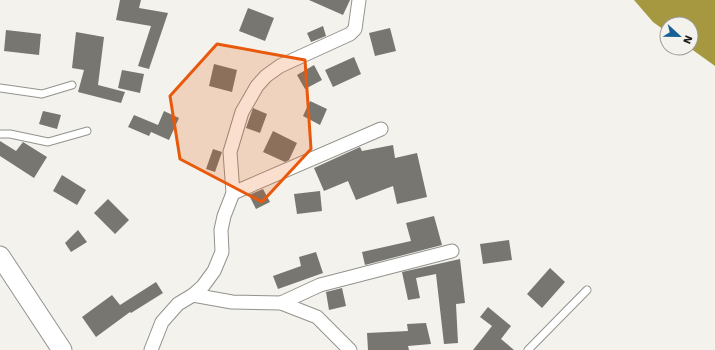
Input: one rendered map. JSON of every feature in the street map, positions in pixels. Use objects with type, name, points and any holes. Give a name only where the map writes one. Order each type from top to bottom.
[{"type":"main road","points":[[0,256],[62,350]]},
{"type":"street","points":[[151,350],[162,322],[178,304],[193,295],[203,286],[214,271],[222,252],[223,223],[233,193],[230,152],[242,112],[257,86],[266,76],[280,66],[350,34],[355,29],[358,0]]},
{"type":"street","points":[[233,193],[381,129]]},
{"type":"street","points":[[281,303],[320,285],[452,251]]},
{"type":"street","points":[[193,295],[232,302],[281,303],[317,317],[350,350]]},
{"type":"lane","points":[[0,88],[42,94],[72,85]]},
{"type":"lane","points":[[0,134],[10,134],[48,142],[87,131]]},
{"type":"lane","points":[[528,350],[587,290]]},
{"type":"highlighted area","points":[[217,44],[305,60],[311,149],[262,202],[180,159],[170,96]]},
{"type":"shaded area","points":[[634,0],[715,0],[715,66],[699,54],[699,16],[659,16],[659,26],[653,22]]},
{"type":"building","points":[[120,0],[141,0],[139,8],[168,13],[149,69],[138,66],[151,26],[116,20]]},
{"type":"building","points":[[309,0],[350,0],[343,15]]},
{"type":"building","points":[[248,8],[274,18],[265,41],[239,31]]},
{"type":"building","points":[[323,26],[326,36],[311,42],[307,33]]},
{"type":"building","points":[[390,28],[396,51],[375,56],[369,33]]},
{"type":"building","points":[[6,30],[41,34],[39,55],[4,51]]},
{"type":"building","points":[[76,32],[104,37],[98,85],[125,92],[121,103],[78,92],[84,70],[72,68]]},
{"type":"building","points":[[354,57],[361,74],[333,87],[325,70]]},
{"type":"building","points":[[214,64],[237,70],[232,92],[209,86]]},
{"type":"building","points":[[314,65],[322,80],[305,89],[297,75]]},
{"type":"building","points":[[122,70],[144,74],[140,93],[118,88]]},
{"type":"building","points":[[310,101],[327,109],[320,125],[303,116]]},
{"type":"building","points":[[253,108],[267,114],[260,133],[246,128]]},
{"type":"building","points":[[43,111],[61,115],[57,129],[39,124]]},
{"type":"building","points":[[164,111],[179,118],[169,140],[151,132],[149,136],[128,127],[134,115],[158,125]]},
{"type":"building","points":[[273,131],[297,143],[289,160],[285,162],[263,152]]},
{"type":"building","points":[[0,141],[16,151],[23,142],[47,157],[34,178],[0,156]]},
{"type":"building","points":[[393,145],[395,158],[417,153],[427,197],[397,204],[393,186],[356,200],[348,181],[324,191],[314,168],[360,147],[362,151]]},
{"type":"building","points":[[213,149],[222,152],[215,172],[206,169]]},
{"type":"building","points":[[62,175],[86,190],[77,205],[53,191]]},
{"type":"building","points":[[263,189],[270,202],[256,209],[249,195]]},
{"type":"building","points":[[320,191],[322,211],[297,214],[294,194]]},
{"type":"building","points":[[108,199],[129,220],[115,234],[94,213]]},
{"type":"building","points":[[434,216],[442,245],[365,265],[362,252],[411,241],[406,223]]},
{"type":"building","points":[[78,230],[87,242],[71,252],[65,243]]},
{"type":"building","points":[[509,240],[512,260],[483,264],[480,244]]},
{"type":"building","points":[[316,252],[323,273],[278,289],[273,276],[301,266],[299,257]]},
{"type":"building","points":[[460,259],[465,303],[456,304],[458,343],[444,344],[436,274],[416,278],[420,298],[408,300],[402,272]]},
{"type":"building","points":[[550,268],[565,282],[542,308],[527,294]]},
{"type":"building","points":[[156,282],[163,293],[131,313],[130,312],[96,337],[82,317],[112,295],[120,305]]},
{"type":"building","points":[[342,288],[346,306],[329,310],[326,292]]},
{"type":"building","points":[[488,307],[511,326],[501,339],[514,350],[473,350],[492,326],[480,317]]},
{"type":"building","points":[[426,323],[431,344],[408,346],[409,350],[368,350],[367,333],[408,331],[407,324]]}]
